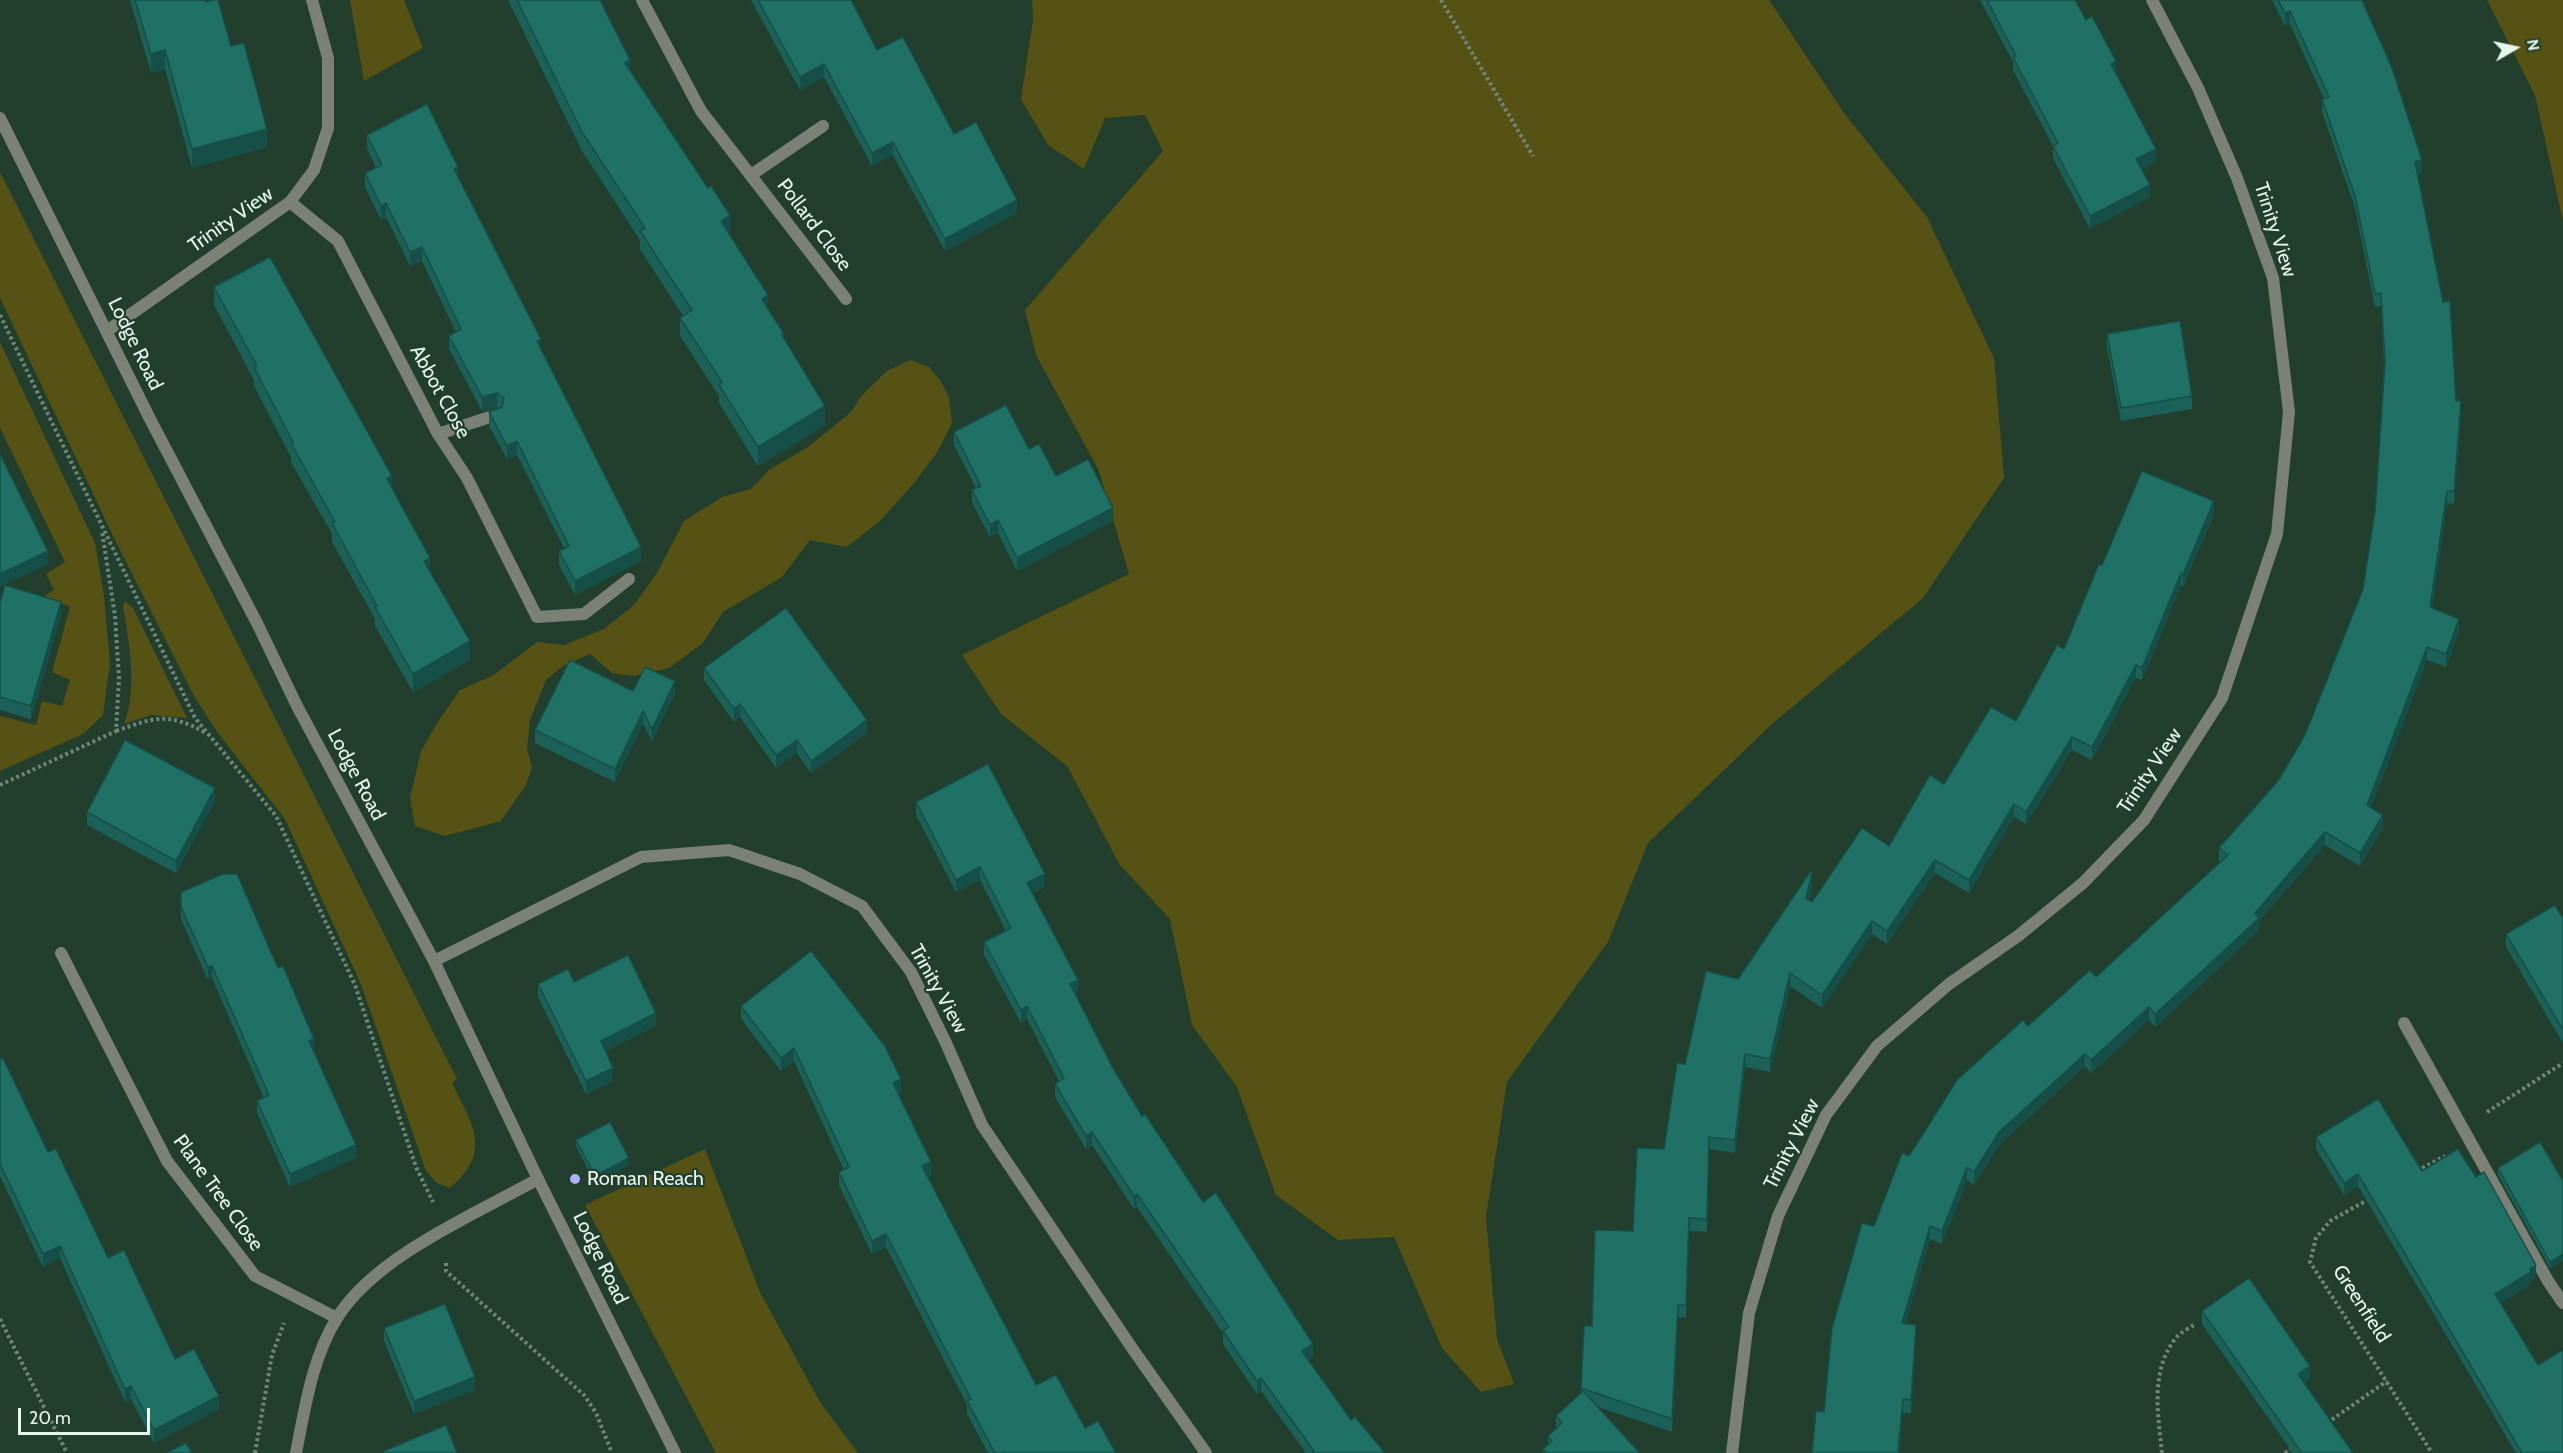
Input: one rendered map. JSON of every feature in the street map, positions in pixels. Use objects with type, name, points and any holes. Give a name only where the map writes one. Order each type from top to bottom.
[{"type":"street","name":"Trinity View","points":[[107,331],[290,202],[314,170],[328,128],[328,58],[312,0]]},
{"type":"street","name":"Pollard Close","points":[[642,0],[701,111],[846,300]]},
{"type":"street","name":"Trinity View","points":[[1732,1453],[1749,1312],[1778,1216],[1826,1115],[1877,1046],[1949,984],[2018,936],[2083,883],[2144,820],[2222,698],[2277,534],[2289,412],[2273,278],[2237,178],[2203,98],[2152,0]]},
{"type":"street","name":"Lodge Road","points":[[0,118],[149,417],[257,623],[297,706],[434,961],[538,1179],[675,1453]]},
{"type":"street","name":"Pollard Close","points":[[751,175],[824,126]]},
{"type":"street","name":"Abbot Close","points":[[290,202],[338,241],[438,434],[467,478],[537,616],[584,614],[629,579]]},
{"type":"street","points":[[438,434],[496,415]]},
{"type":"street","name":"Trinity View","points":[[434,961],[641,857],[729,850],[800,874],[862,906],[911,972],[946,1043],[982,1125],[1132,1348],[1206,1453]]},
{"type":"street","name":"Plane Tree Close","points":[[62,953],[167,1161],[255,1276],[337,1318]]},
{"type":"street","points":[[2404,1023],[2464,1126],[2548,1281],[2563,1303]]},
{"type":"street","points":[[296,1453],[315,1367],[337,1318],[369,1278],[447,1229],[538,1179]]},
{"type":"path","points":[[1441,0],[1533,156]]},
{"type":"path","points":[[0,315],[195,718],[276,816],[355,985],[416,1167],[447,1229],[446,1271],[584,1395],[596,1413],[612,1453]]},
{"type":"path","points":[[101,527],[115,616],[119,678],[116,731]]},
{"type":"path","points":[[0,785],[116,731],[154,718],[183,721],[208,734]]},
{"type":"path","points":[[2464,1126],[2563,1064]]},
{"type":"path","points":[[2411,1175],[2471,1141]]},
{"type":"path","name":"Greenfield","points":[[2370,1198],[2330,1221],[2316,1238],[2310,1262],[2432,1453]]},
{"type":"path","points":[[255,1453],[272,1355],[294,1296]]},
{"type":"path","points":[[0,1319],[67,1453]]},
{"type":"path","points":[[2162,1453],[2158,1411],[2159,1369],[2176,1337],[2194,1324]]},
{"type":"path","points":[[2319,1428],[2387,1381]]},
{"type":"path","points":[[2285,1453],[2302,1441]]},
{"type":"shaded area","points":[[350,0],[404,0],[423,48],[364,81]]},
{"type":"shaded area","points":[[1032,0],[1769,0],[1844,113],[1927,217],[1994,358],[2004,478],[1923,598],[1772,724],[1648,843],[1608,942],[1507,1082],[1486,1217],[1497,1339],[1514,1384],[1481,1392],[1442,1348],[1394,1237],[1338,1240],[1276,1195],[1237,1087],[1192,1025],[1170,919],[1120,865],[1067,766],[1001,714],[962,655],[1129,574],[1099,471],[1036,355],[1025,310],[1163,151],[1145,115],[1105,118],[1084,169],[1048,145],[1021,99],[1033,20]]},
{"type":"shaded area","points":[[2487,0],[2563,0],[2563,221],[2535,95]]},
{"type":"shaded area","points":[[0,172],[457,1079],[452,1083],[472,1125],[475,1150],[463,1175],[450,1188],[437,1183],[426,1171],[361,984],[285,819],[218,733],[194,696],[116,542],[0,298]]},
{"type":"shaded area","points":[[0,342],[95,543],[104,596],[110,663],[103,715],[83,734],[0,771],[0,716],[36,725],[42,701],[62,706],[70,680],[52,672],[70,607],[44,596],[54,590],[46,574],[65,562],[0,428]]},
{"type":"shaded area","points":[[910,360],[929,367],[940,380],[949,397],[952,423],[938,451],[915,482],[881,520],[847,547],[810,540],[782,577],[723,612],[703,643],[669,668],[634,676],[612,673],[590,654],[563,666],[546,680],[530,720],[527,749],[532,767],[526,785],[501,821],[445,836],[415,826],[410,798],[421,751],[460,690],[494,675],[537,642],[564,645],[604,629],[634,605],[657,573],[684,521],[722,497],[751,489],[769,470],[808,447],[851,412],[862,395],[887,371]]},
{"type":"shaded area","points":[[125,601],[133,608],[187,718],[151,715],[124,724],[131,696],[130,650],[123,606]]},
{"type":"shaded area","points":[[705,1149],[760,1292],[820,1402],[858,1453],[716,1453],[585,1205]]},
{"type":"building","points":[[135,0],[205,0],[206,2],[218,0],[231,46],[244,43],[267,129],[192,149],[165,50],[151,54]]},
{"type":"building","points":[[517,0],[600,0],[630,60],[625,63],[708,188],[711,186],[730,215],[721,221],[768,295],[762,299],[825,406],[758,447],[719,385],[722,382],[680,318],[692,310],[640,231],[645,228],[582,132]]},
{"type":"building","points":[[758,0],[851,0],[877,50],[903,37],[954,134],[976,122],[1017,200],[945,239],[893,142],[872,153],[824,64],[800,77]]},
{"type":"building","points":[[1987,0],[2075,0],[2086,20],[2092,16],[2116,61],[2111,64],[2156,149],[2136,159],[2150,185],[2090,216],[2053,146],[2058,143],[2013,57],[2016,56]]},
{"type":"building","points":[[2278,0],[2362,0],[2392,68],[2422,160],[2415,162],[2443,302],[2450,301],[2456,401],[2461,401],[2454,491],[2447,491],[2430,607],[2459,619],[2446,654],[2427,647],[2367,805],[2383,815],[2360,853],[2325,832],[2255,913],[2259,918],[2155,1014],[2149,1007],[2091,1060],[2085,1054],[1999,1132],[1974,1172],[1967,1167],[1942,1231],[1930,1226],[1902,1323],[1916,1325],[1911,1400],[1903,1399],[1898,1453],[1812,1453],[1816,1411],[1824,1412],[1832,1328],[1862,1223],[1874,1226],[1902,1153],[1909,1156],[1957,1080],[2023,1020],[2028,1026],[2090,970],[2096,977],[2228,855],[2219,848],[2278,781],[2305,735],[2363,589],[2375,511],[2385,361],[2381,293],[2375,294],[2355,196],[2322,99],[2329,97],[2290,11],[2285,13]]},
{"type":"building","points":[[427,104],[458,167],[454,169],[541,339],[537,341],[641,547],[575,581],[559,551],[569,546],[517,441],[507,446],[489,412],[502,407],[504,398],[497,393],[482,397],[449,336],[461,329],[422,247],[410,252],[386,203],[381,206],[365,173],[382,165],[367,135]]},
{"type":"building","points":[[270,257],[392,476],[387,479],[430,558],[424,561],[470,641],[413,674],[375,607],[377,606],[332,523],[335,522],[291,443],[293,442],[254,367],[257,366],[214,287]]},
{"type":"building","points":[[2180,321],[2192,396],[2121,408],[2107,334]]},
{"type":"building","points":[[1006,405],[1029,449],[1039,444],[1056,476],[1088,459],[1113,508],[1017,558],[998,520],[990,525],[972,490],[981,486],[954,432]]},
{"type":"building","points":[[0,454],[48,551],[0,574]]},
{"type":"building","points":[[2142,471],[2214,501],[2142,668],[2136,665],[2092,747],[2072,737],[2026,812],[2014,804],[1969,880],[1935,860],[1887,931],[1872,921],[1822,995],[1790,973],[1770,1059],[1745,1054],[1735,1140],[1709,1137],[1707,1219],[1689,1218],[1686,1305],[1678,1305],[1672,1419],[1581,1388],[1584,1326],[1592,1326],[1595,1230],[1633,1231],[1637,1148],[1664,1149],[1677,1063],[1685,1064],[1706,971],[1738,979],[1810,872],[1812,873],[1806,898],[1812,902],[1862,828],[1889,846],[1930,775],[1944,784],[1991,707],[2016,721],[2057,645],[2064,649],[2099,564],[2102,565]]},
{"type":"building","points":[[5,585],[61,602],[31,706],[0,697],[0,602]]},
{"type":"building","points":[[786,608],[867,720],[811,761],[797,740],[776,755],[740,704],[734,709],[704,668]]},
{"type":"building","points":[[570,660],[633,691],[645,667],[675,681],[652,729],[643,711],[615,769],[535,730]]},
{"type":"building","points":[[125,740],[215,788],[176,861],[87,812]]},
{"type":"building","points":[[988,764],[1045,874],[1027,883],[1078,980],[1070,984],[1114,1070],[1142,1116],[1145,1114],[1203,1202],[1216,1193],[1313,1344],[1302,1351],[1351,1420],[1355,1417],[1385,1453],[1312,1453],[1314,1451],[1261,1378],[1257,1381],[1223,1331],[1229,1327],[1137,1194],[1134,1196],[1092,1132],[1086,1136],[1055,1084],[1064,1078],[1027,1006],[1021,1010],[984,942],[1011,928],[980,867],[956,880],[916,802]]},
{"type":"building","points":[[223,874],[237,874],[278,968],[283,966],[314,1039],[309,1041],[356,1145],[290,1174],[257,1101],[269,1095],[212,966],[208,967],[181,907],[181,892]]},
{"type":"building","points":[[2555,905],[2563,918],[2563,1030],[2506,934]]},
{"type":"building","points":[[811,951],[885,1046],[901,1079],[893,1083],[931,1162],[922,1166],[1036,1385],[1056,1375],[1085,1428],[1098,1421],[1116,1453],[995,1453],[967,1401],[971,1399],[886,1234],[872,1241],[839,1172],[849,1167],[794,1048],[781,1058],[741,1006]]},
{"type":"building","points":[[628,955],[656,1013],[601,1041],[613,1068],[586,1081],[538,984],[568,969],[574,982]]},
{"type":"building","points":[[3,1058],[48,1152],[56,1149],[108,1258],[124,1250],[175,1359],[194,1349],[219,1396],[154,1430],[131,1386],[125,1389],[60,1246],[43,1254],[0,1164],[0,1059]]},
{"type":"building","points":[[2378,1099],[2422,1171],[2458,1149],[2476,1177],[2484,1172],[2536,1265],[2530,1269],[2531,1272],[2495,1294],[2538,1365],[2563,1350],[2563,1453],[2522,1453],[2358,1174],[2344,1183],[2316,1137]]},
{"type":"building","points":[[610,1122],[629,1158],[595,1176],[576,1140]]},
{"type":"building","points":[[2540,1142],[2563,1181],[2563,1254],[2550,1262],[2498,1168]]},
{"type":"building","points":[[2249,1278],[2310,1366],[2298,1374],[2353,1453],[2302,1453],[2202,1311]]},
{"type":"building","points":[[445,1304],[475,1377],[414,1401],[384,1328]]},
{"type":"building","points":[[1583,1391],[1640,1453],[1547,1453],[1543,1449],[1552,1441],[1548,1436],[1562,1423],[1556,1416]]},
{"type":"building","points":[[446,1425],[457,1453],[385,1453],[384,1451]]},
{"type":"building","points":[[186,1443],[192,1453],[166,1453]]},
{"type":"place","name":"Roman Reach","points":[[575,1179]]}]
